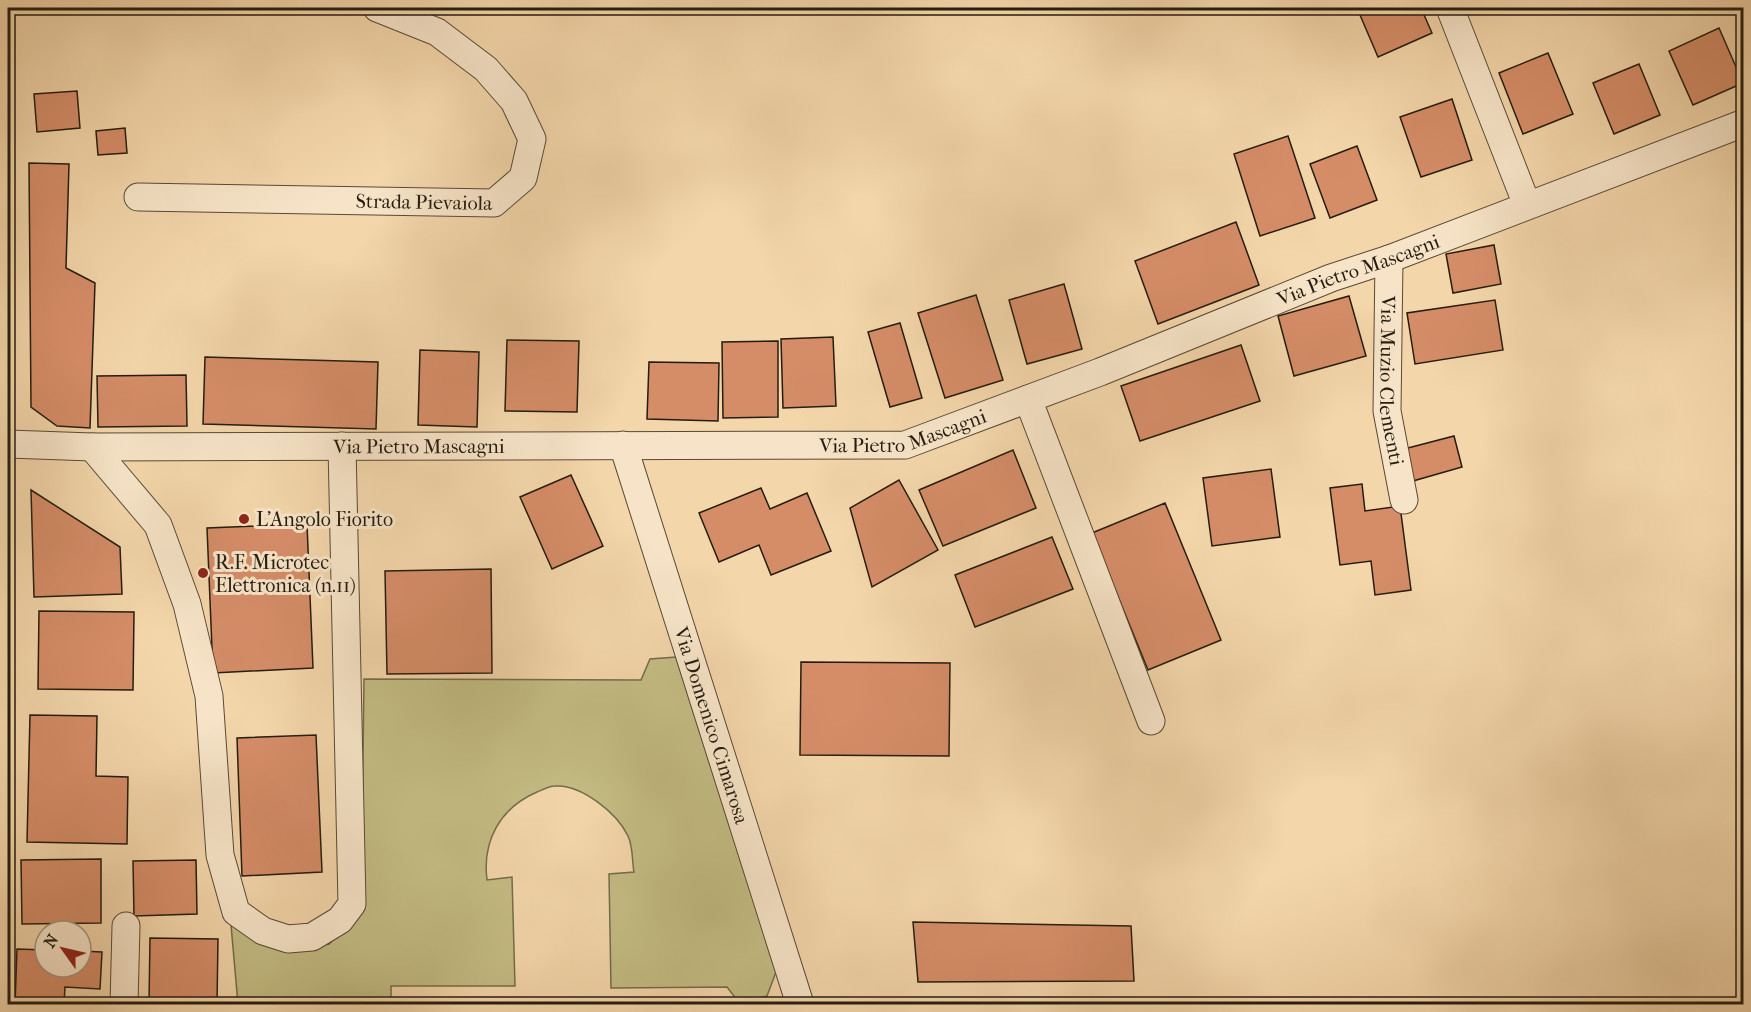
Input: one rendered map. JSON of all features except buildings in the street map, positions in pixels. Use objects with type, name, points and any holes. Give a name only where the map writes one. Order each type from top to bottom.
[{"type":"street","name":"Strada Pievaiola","points":[[138,197],[494,203],[523,178],[532,139],[514,101],[486,69],[436,32],[377,8]]},
{"type":"street","points":[[1450,8],[1527,205]]},
{"type":"street","name":"Via Pietro Mascagni","points":[[8,444],[92,447],[905,445],[1028,399],[1331,278],[1389,259],[1743,123]]},
{"type":"street","name":"Via Muzio Clementi","points":[[1389,259],[1387,411],[1404,500]]},
{"type":"street","points":[[1028,399],[1152,721]]},
{"type":"street","points":[[92,447],[158,525],[187,604],[208,696],[220,855],[236,912],[263,931],[288,939],[312,937],[340,920],[352,904],[342,446]]},
{"type":"street","name":"Via Domenico Cimarosa","points":[[622,446],[800,1005]]},
{"type":"street","points":[[124,1005],[126,926]]},
{"type":"shaded area","points":[[676,657],[776,972],[767,996],[740,1004],[727,987],[611,988],[609,874],[634,872],[630,840],[616,818],[597,802],[576,790],[555,786],[537,792],[513,807],[496,827],[488,852],[487,880],[512,877],[515,986],[391,986],[391,1004],[238,1004],[231,925],[298,951],[329,944],[361,913],[364,679],[641,680],[650,659]]},
{"type":"place","name":"L'Angolo Fiorito","points":[[244,519]]},
{"type":"place","name":"R.F. Microtec Elettronica (n.11)","points":[[203,573]]}]
